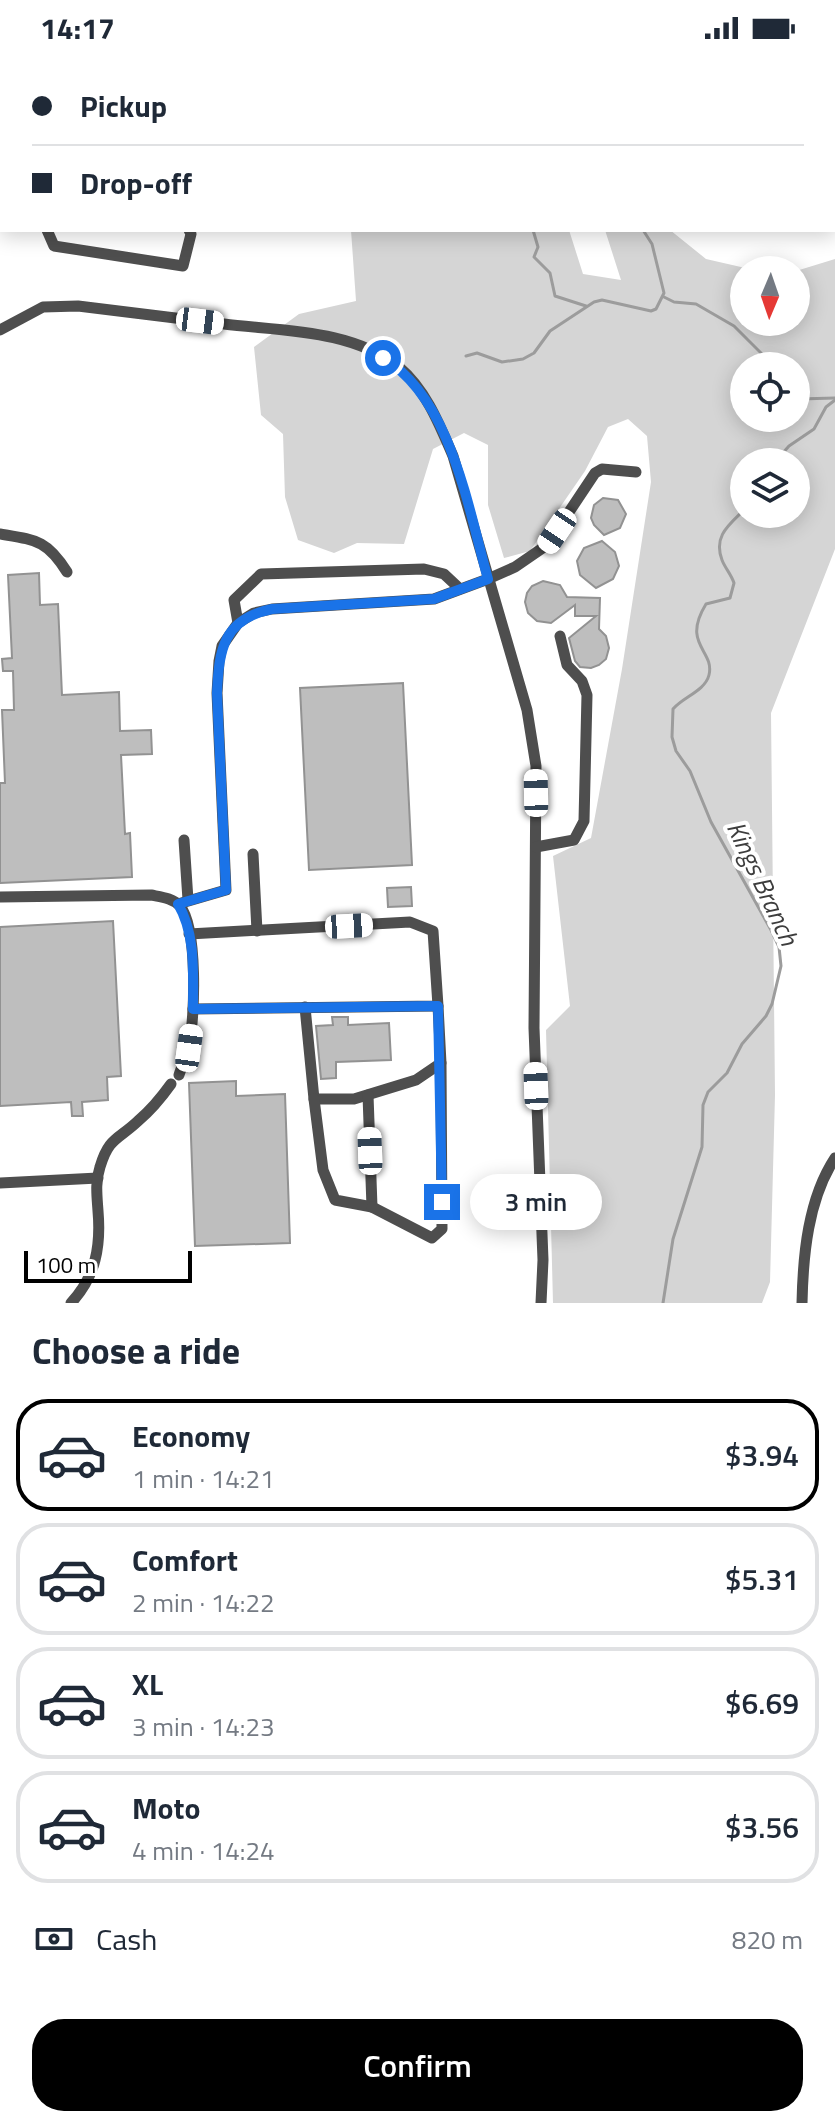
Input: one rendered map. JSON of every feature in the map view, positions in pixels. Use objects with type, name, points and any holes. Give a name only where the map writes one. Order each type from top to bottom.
[{"type":"street","points":[[48,232],[54,246],[183,266],[190,232]]},
{"type":"street","points":[[0,330],[43,307],[78,306],[321,335],[367,349],[399,368],[420,391],[437,419],[453,456],[527,710],[536,766],[534,1028],[543,1260],[541,1303]]},
{"type":"street","points":[[0,897],[151,895],[183,902],[226,890],[217,693],[222,646],[238,623],[254,613],[272,609],[434,599],[488,579],[515,567],[547,545],[595,473],[602,469],[636,472]]},
{"type":"street","points":[[0,534],[33,540],[54,551],[67,572]]},
{"type":"street","points":[[238,623],[234,600],[261,574],[424,569],[444,574],[460,589]]},
{"type":"street","points":[[536,847],[574,840],[584,821],[589,718],[587,695],[582,681],[567,665],[560,636]]},
{"type":"street","points":[[71,1303],[88,1282],[96,1262],[100,1233],[98,1178],[111,1141],[158,1102],[175,1079],[189,1048],[193,1009],[188,920],[183,902],[184,840]]},
{"type":"street","points":[[253,854],[257,931]]},
{"type":"street","points":[[189,934],[410,922],[433,931],[441,1063],[442,1229],[432,1238],[372,1207],[335,1200],[323,1170],[305,1007]]},
{"type":"street","points":[[193,1009],[438,1006]]},
{"type":"street","points":[[314,1099],[354,1099],[416,1080],[441,1063]]},
{"type":"street","points":[[368,1095],[372,1207]]},
{"type":"street","points":[[802,1303],[811,1219],[828,1169],[835,1158]]},
{"type":"street","points":[[0,1183],[98,1178]]},
{"type":"shaded area","points":[[351,232],[570,232],[583,274],[621,280],[606,232],[672,232],[706,259],[730,264],[730,336],[810,336],[810,267],[835,259],[835,549],[771,713],[775,1095],[770,1282],[762,1303],[553,1303],[546,1030],[570,1006],[553,856],[591,838],[622,669],[651,482],[647,436],[628,419],[608,427],[585,471],[530,551],[504,558],[488,505],[488,445],[464,433],[433,449],[404,544],[357,543],[334,553],[298,540],[285,497],[283,434],[261,415],[254,347],[299,314],[356,301]]},
{"type":"building","points":[[603,498],[618,500],[626,514],[620,528],[604,535],[591,518],[594,505]]},
{"type":"building","points":[[602,541],[615,552],[619,566],[613,579],[596,588],[580,575],[577,561],[584,548]]},
{"type":"building","points":[[39,573],[40,605],[58,604],[62,695],[119,692],[120,731],[151,730],[152,754],[121,755],[125,834],[130,833],[132,877],[0,883],[0,783],[5,783],[2,710],[14,710],[13,671],[3,671],[2,659],[12,658],[8,575]]},
{"type":"building","points":[[543,581],[560,585],[567,597],[600,598],[599,629],[606,636],[609,648],[606,659],[599,665],[580,667],[575,661],[569,638],[596,616],[575,616],[575,605],[551,623],[537,621],[528,613],[525,602],[527,593],[532,586]]},
{"type":"building","points":[[403,683],[412,865],[309,870],[300,688]]},
{"type":"building","points":[[411,887],[412,906],[388,907],[387,888]]},
{"type":"building","points":[[113,921],[121,1076],[107,1077],[108,1100],[82,1102],[83,1116],[72,1116],[71,1102],[0,1106],[0,927]]},
{"type":"building","points":[[332,1017],[348,1017],[348,1025],[389,1023],[391,1060],[336,1062],[336,1078],[321,1079],[316,1026],[333,1025]]},
{"type":"building","points":[[236,1081],[236,1096],[285,1094],[290,1243],[195,1246],[189,1083]]},
{"type":"waterway","points":[[534,232],[538,247],[534,257],[550,273],[555,296],[586,306]]},
{"type":"waterway","points":[[466,356],[477,353],[502,362],[523,359],[534,353],[550,331],[602,300],[651,311],[656,309],[664,293],[652,244],[644,232]]},
{"type":"waterway","points":[[664,297],[674,302],[696,304],[734,326],[760,352]]},
{"type":"waterway","points":[[810,399],[835,398]]},
{"type":"waterway","name":"Kings Branch","points":[[787,448],[814,429],[826,407],[835,400]]},
{"type":"waterway","name":"Kings Branch","points":[[663,1303],[673,1239],[702,1147],[703,1105],[708,1092],[727,1073],[742,1044],[766,1016],[781,966],[779,947],[771,930],[711,822],[672,737],[673,709],[698,690],[709,675],[710,666],[700,646],[697,629],[706,604],[730,598],[734,583],[720,552],[721,538],[730,525]]},
{"type":"route","points":[[383,358],[399,368],[420,391],[437,419],[453,456],[488,579],[434,599],[272,609],[254,613],[238,623],[222,646],[217,693],[226,890],[178,904],[188,920],[193,1009],[438,1006],[442,1202]]}]
